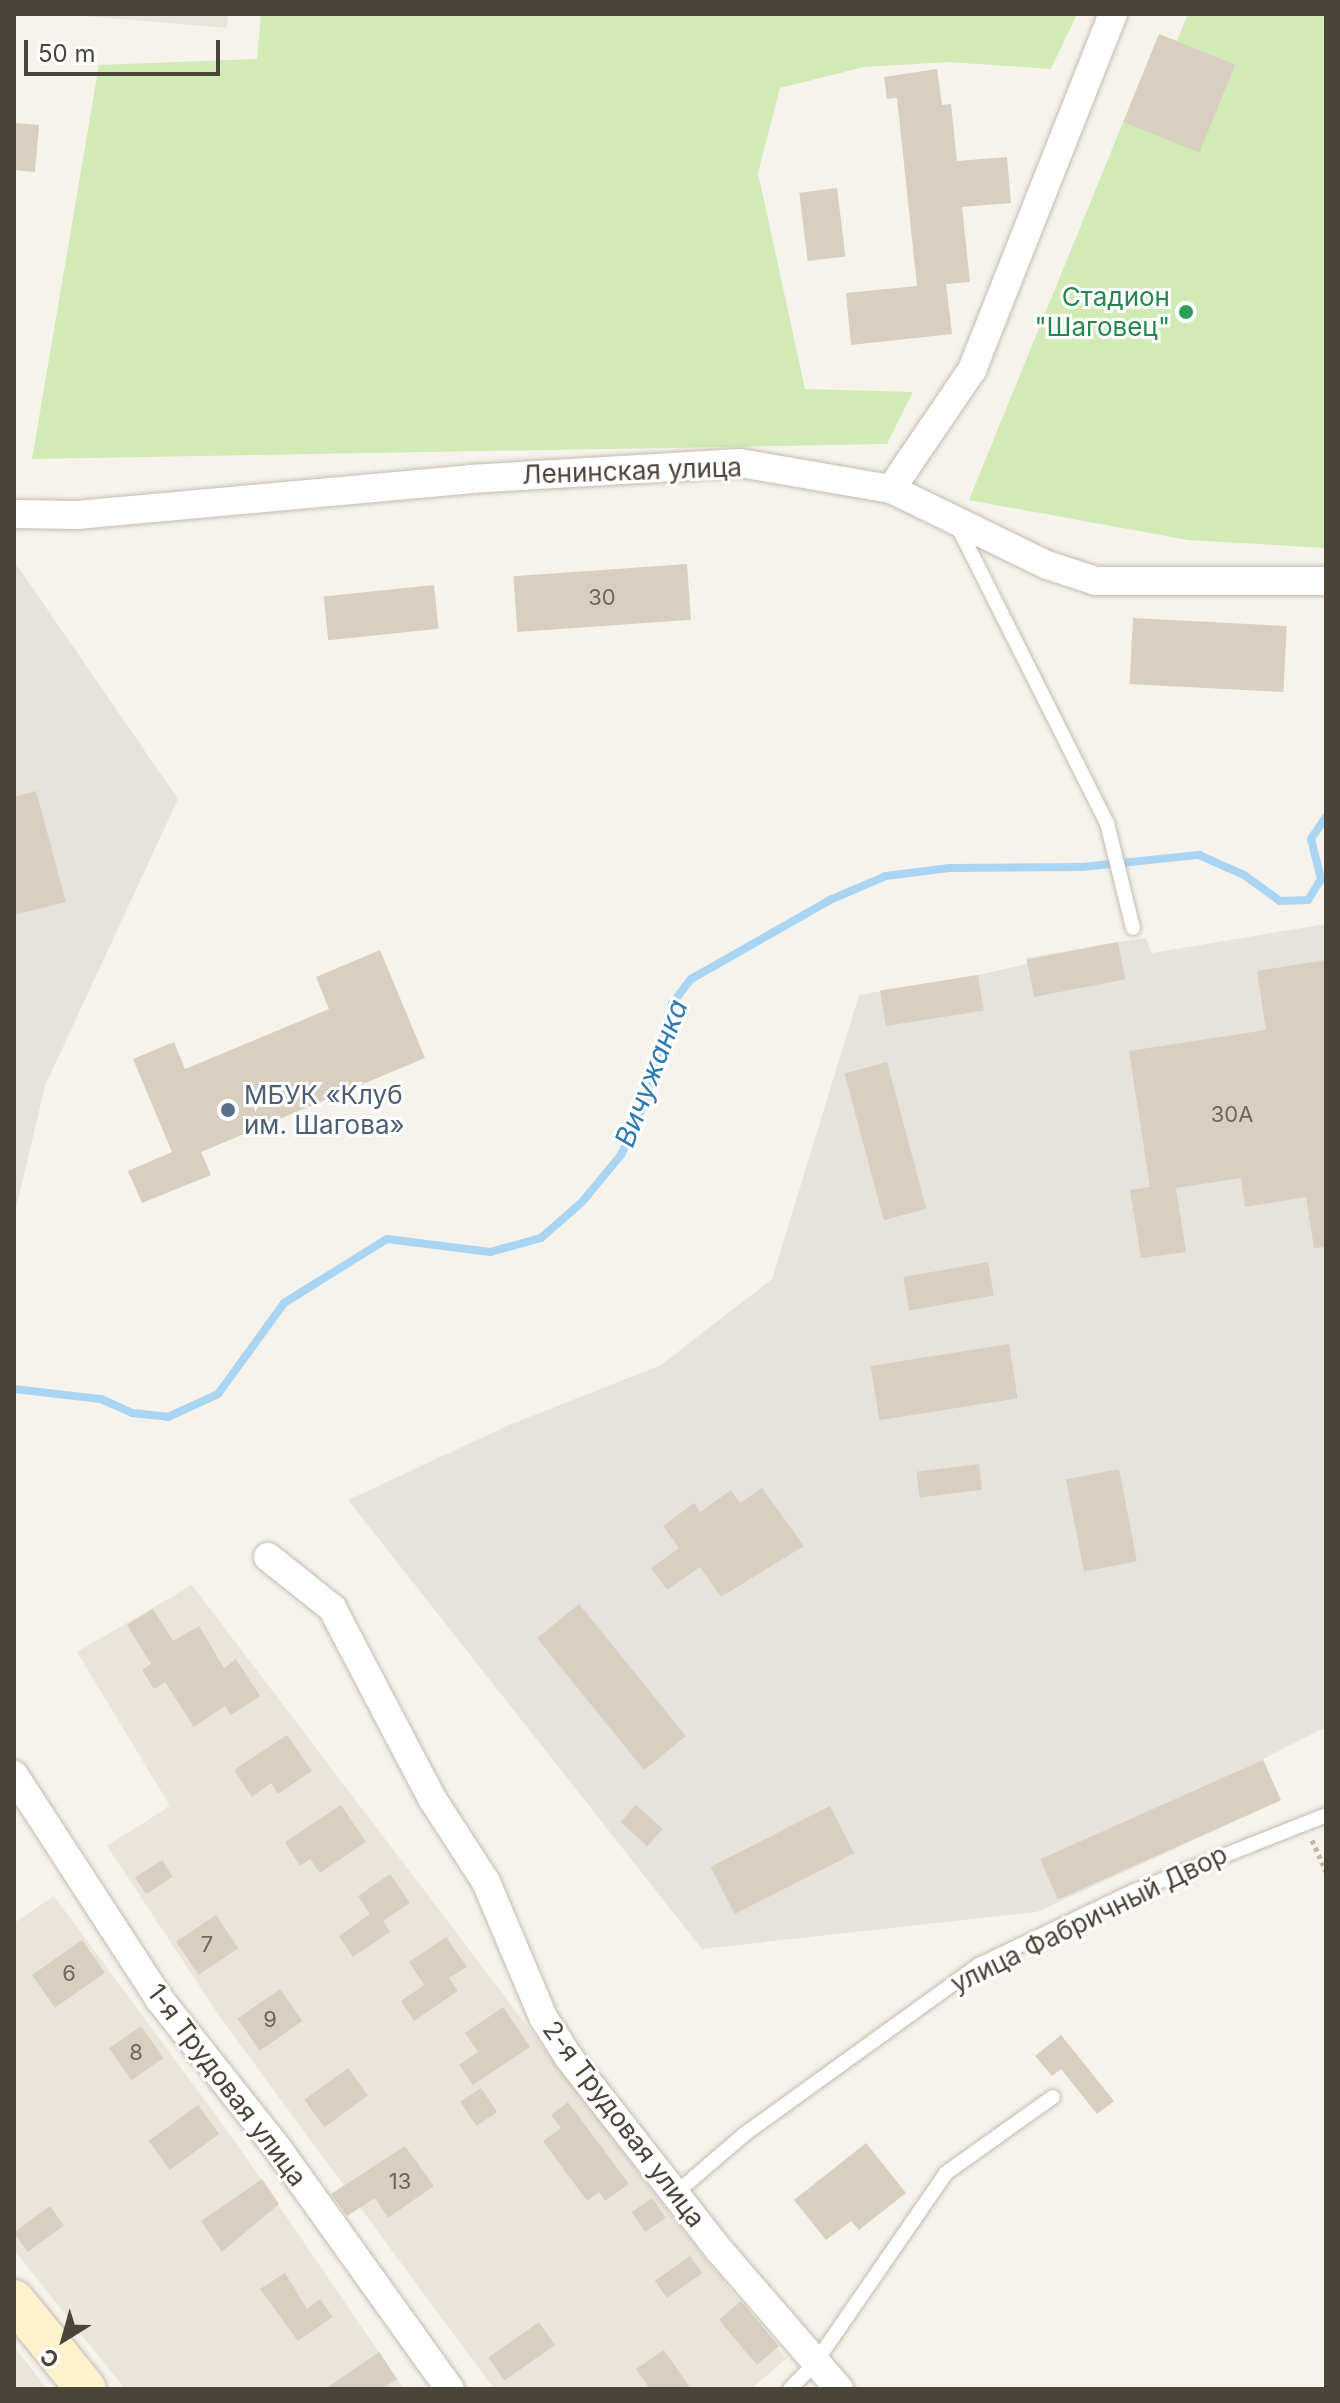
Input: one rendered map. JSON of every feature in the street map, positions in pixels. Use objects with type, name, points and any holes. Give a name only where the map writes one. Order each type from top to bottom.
[{"type":"main road","points":[[14,2300],[86,2389]]},
{"type":"street","points":[[891,489],[972,370],[1113,14]]},
{"type":"street","name":"Ленинская улица","points":[[14,514],[77,515],[470,479],[740,463],[891,489],[1047,565],[1096,581],[1326,581]]},
{"type":"street","name":"2-я Трудовая улица","points":[[268,1557],[332,1608],[433,1800],[486,1882],[543,2017],[675,2194],[839,2389]]},
{"type":"street","name":"1-я Трудовая улица","points":[[14,1775],[160,2000],[278,2149],[450,2389]]},
{"type":"lane","points":[[955,521],[1107,823],[1133,928]]},
{"type":"lane","name":"улица Фабричный Двор","points":[[675,2194],[746,2133],[979,1965],[1132,1892],[1326,1815]]},
{"type":"lane","points":[[790,2389],[815,2363],[946,2173],[1053,2097]]},
{"type":"path","points":[[1304,1823],[1326,1872]]},
{"type":"shaded area","points":[[59,14],[228,14],[227,28]]},
{"type":"shaded area","points":[[14,561],[178,799],[45,1086],[14,1217]]},
{"type":"shaded area","points":[[1326,924],[1326,1727],[1263,1759],[1281,1800],[1037,1912],[702,1949],[348,1500],[507,1426],[661,1365],[772,1279],[859,995],[978,975],[1027,964],[1026,958],[1118,942],[1146,938],[1152,953]]},
{"type":"shaded area","points":[[192,1585],[677,2223],[786,2359],[751,2389],[494,2389],[222,2020],[107,1846],[170,1806],[77,1652]]},
{"type":"shaded area","points":[[54,1896],[232,2137],[404,2389],[125,2389],[14,2250],[14,1923]]},
{"type":"shaded area","points":[[14,2346],[47,2389],[14,2389]]},
{"type":"green space","points":[[261,14],[1077,14],[1051,69],[948,62],[864,67],[780,88],[758,173],[805,389],[913,392],[887,444],[32,459],[99,65],[257,59]]},
{"type":"green space","name":"Стадион \"Шаговец\"","points":[[1188,14],[1326,14],[1326,548],[1188,540],[969,500],[1159,34],[1177,41]]},
{"type":"building","points":[[1159,34],[1235,65],[1199,153],[1123,122]]},
{"type":"building","points":[[937,69],[942,105],[951,104],[957,161],[1007,157],[1011,203],[962,207],[970,282],[946,284],[952,334],[851,345],[846,293],[917,286],[897,98],[887,99],[884,77]]},
{"type":"building","points":[[14,123],[39,125],[35,172],[14,170]]},
{"type":"building","points":[[837,188],[845,256],[808,261],[799,193]]},
{"type":"building","points":[[687,564],[691,620],[517,632],[513,576]]},
{"type":"building","points":[[434,585],[439,629],[328,640],[324,597]]},
{"type":"building","points":[[1133,618],[1287,626],[1283,692],[1130,684]]},
{"type":"building","points":[[36,791],[66,902],[14,915],[14,797]]},
{"type":"building","points":[[1118,942],[1125,979],[1034,997],[1027,960]]},
{"type":"building","name":"МБУК «Клуб им. Шагова»","points":[[380,950],[425,1058],[201,1152],[211,1175],[142,1203],[128,1171],[172,1152],[133,1059],[174,1042],[185,1069],[329,1009],[316,977]]},
{"type":"building","points":[[1326,960],[1326,1247],[1314,1248],[1306,1197],[1245,1207],[1241,1178],[1176,1188],[1186,1252],[1141,1258],[1130,1190],[1150,1187],[1129,1051],[1266,1030],[1257,971]]},
{"type":"building","points":[[978,975],[984,1011],[886,1026],[880,990]]},
{"type":"building","points":[[887,1062],[926,1209],[884,1220],[844,1073]]},
{"type":"building","points":[[988,1262],[994,1295],[909,1310],[903,1277]]},
{"type":"building","points":[[1009,1344],[1018,1398],[879,1420],[871,1366]]},
{"type":"building","points":[[979,1464],[982,1490],[920,1497],[916,1472]]},
{"type":"building","points":[[1119,1469],[1137,1561],[1084,1572],[1066,1479]]},
{"type":"building","points":[[762,1488],[804,1546],[721,1597],[700,1567],[667,1590],[651,1568],[679,1548],[663,1526],[694,1503],[700,1512],[731,1490],[740,1503]]},
{"type":"building","points":[[579,1604],[686,1736],[644,1770],[537,1638]]},
{"type":"building","points":[[153,1609],[173,1641],[199,1626],[224,1668],[236,1659],[260,1696],[231,1715],[225,1706],[194,1727],[165,1682],[154,1689],[142,1670],[151,1664],[127,1625]]},
{"type":"building","points":[[287,1735],[312,1771],[278,1794],[271,1783],[252,1797],[234,1770]]},
{"type":"building","points":[[1263,1760],[1281,1800],[1058,1899],[1040,1859]]},
{"type":"building","points":[[341,1805],[366,1842],[320,1873],[310,1859],[300,1866],[285,1842]]},
{"type":"building","points":[[636,1805],[663,1829],[647,1846],[621,1822]]},
{"type":"building","points":[[830,1806],[854,1853],[735,1914],[711,1867]]},
{"type":"building","points":[[162,1860],[173,1877],[146,1894],[135,1877]]},
{"type":"building","points":[[390,1874],[410,1903],[383,1921],[390,1932],[353,1957],[339,1936],[370,1914],[358,1896]]},
{"type":"building","points":[[216,1915],[238,1948],[199,1975],[176,1942]]},
{"type":"building","points":[[446,1937],[467,1967],[449,1978],[458,1991],[414,2021],[401,2001],[424,1985],[409,1962]]},
{"type":"building","points":[[82,1940],[105,1973],[55,2008],[32,1975]]},
{"type":"building","points":[[280,1989],[302,2021],[260,2051],[237,2019]]},
{"type":"building","points":[[503,2007],[530,2047],[473,2085],[459,2065],[478,2052],[465,2033]]},
{"type":"building","points":[[141,2026],[163,2058],[131,2080],[109,2048]]},
{"type":"building","points":[[1061,2035],[1114,2101],[1097,2114],[1061,2069],[1052,2076],[1035,2056]]},
{"type":"building","points":[[348,2068],[368,2096],[324,2127],[304,2100]]},
{"type":"building","points":[[481,2088],[497,2112],[476,2126],[460,2102]]},
{"type":"building","points":[[568,2102],[629,2184],[605,2201],[599,2192],[587,2201],[543,2141],[561,2128],[551,2115]]},
{"type":"building","points":[[198,2105],[219,2134],[170,2170],[149,2141]]},
{"type":"building","points":[[866,2143],[906,2193],[859,2230],[851,2221],[826,2240],[794,2200]]},
{"type":"building","points":[[405,2146],[434,2186],[388,2218],[375,2198],[347,2216],[331,2194]]},
{"type":"building","points":[[262,2179],[279,2204],[222,2252],[201,2221]]},
{"type":"building","points":[[652,2198],[666,2218],[645,2232],[632,2212]]},
{"type":"building","points":[[50,2206],[64,2225],[28,2252],[14,2232]]},
{"type":"building","points":[[690,2256],[702,2273],[667,2298],[655,2281]]},
{"type":"building","points":[[285,2273],[307,2309],[320,2299],[333,2317],[298,2341],[260,2289]]},
{"type":"building","points":[[741,2301],[779,2346],[757,2365],[719,2320]]},
{"type":"building","points":[[539,2322],[555,2345],[504,2380],[488,2358]]},
{"type":"building","points":[[664,2350],[691,2389],[650,2389],[636,2369]]},
{"type":"building","points":[[379,2352],[397,2379],[382,2389],[325,2389]]},
{"type":"waterway","name":"Вичужанка","points":[[14,1389],[101,1399],[132,1413],[168,1417],[218,1394],[284,1303],[387,1239],[490,1252],[541,1238],[582,1202],[621,1155],[645,1102],[672,1004],[691,979],[832,899],[886,876],[950,868],[1082,867],[1199,855],[1244,875],[1280,901],[1308,900],[1321,879],[1311,839],[1326,817]]},
{"type":"place","name":"Стадион \"Шаговец\"","points":[[1186,312]]},
{"type":"place","name":"МБУК «Клуб им. Шагова»","points":[[228,1110]]}]
